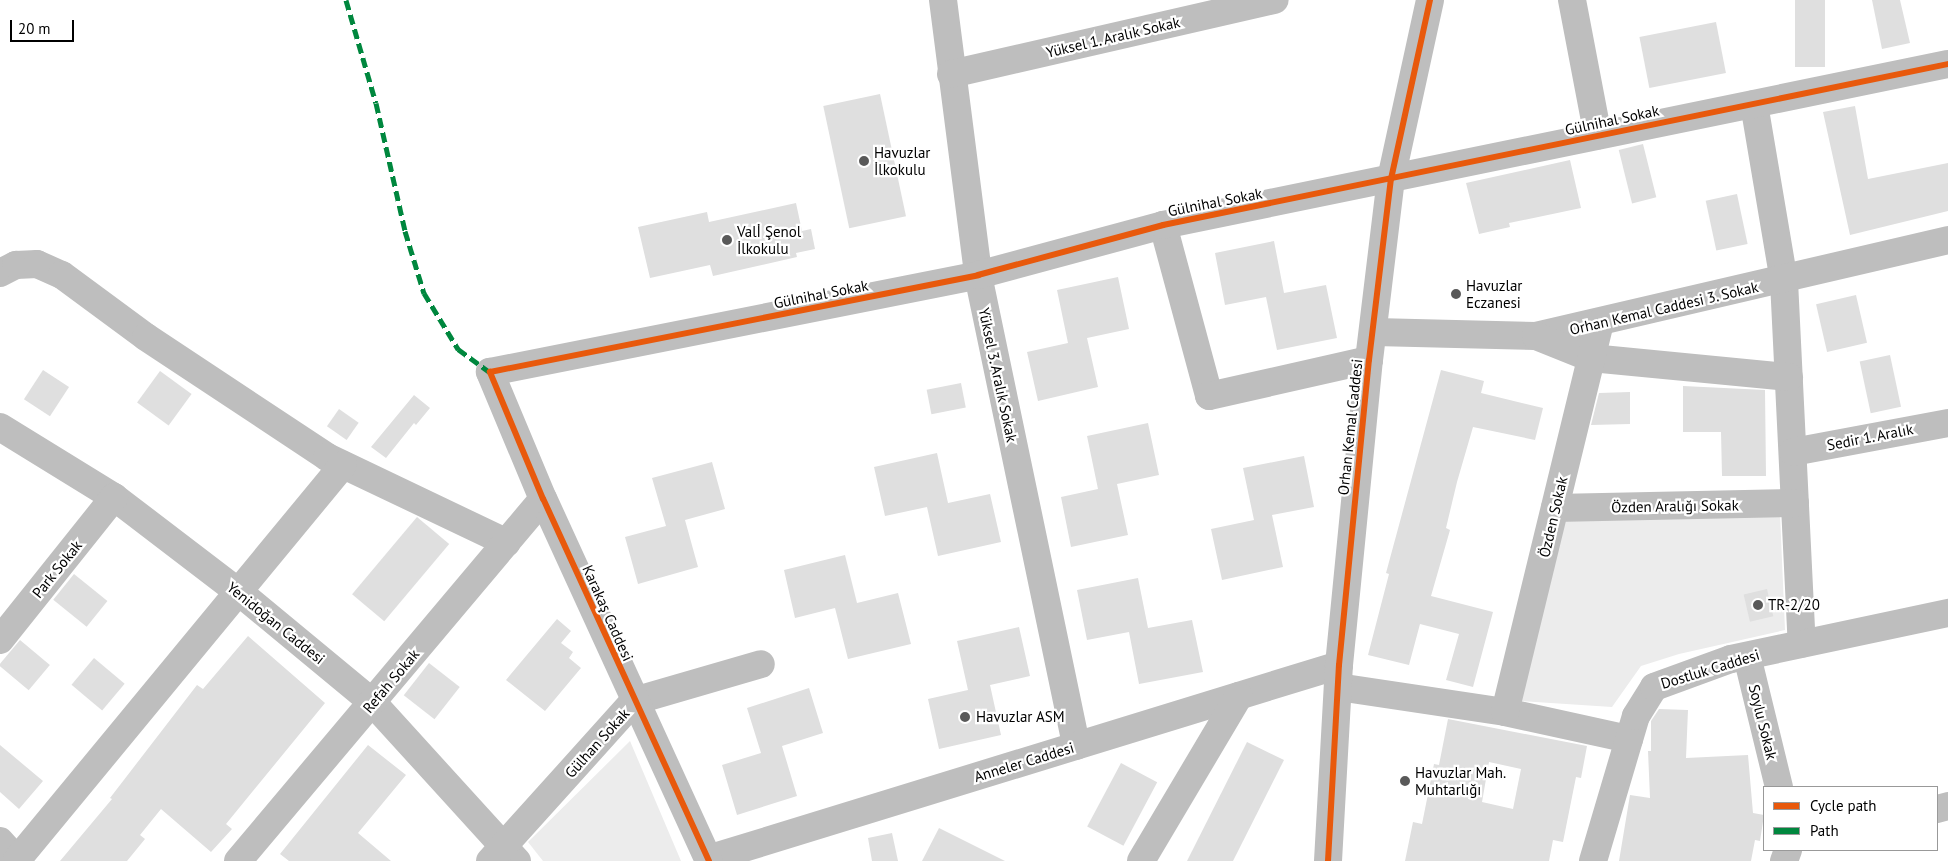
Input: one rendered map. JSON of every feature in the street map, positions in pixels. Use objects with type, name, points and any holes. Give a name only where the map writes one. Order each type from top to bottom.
[{"type":"street","name":"Yüksel 3. Aralık Sokak","points":[[943,0],[978,275],[1076,746]]},
{"type":"street","name":"Yüksel 1. Aralık Sokak","points":[[951,74],[1275,0]]},
{"type":"street","name":"Orhan Kemal Caddesi","points":[[1328,861],[1339,676],[1369,360],[1374,332],[1391,179],[1430,0]]},
{"type":"street","points":[[1572,0],[1598,136]]},
{"type":"street","name":"Gülnihal Sokak","points":[[490,372],[978,275],[1163,225],[1948,64]]},
{"type":"street","points":[[1754,104],[1784,281],[1802,644]]},
{"type":"street","points":[[1163,225],[1209,396],[1369,360]]},
{"type":"street","name":"Orhan Kemal Caddesi 3. Sokak","points":[[1374,332],[1536,336],[1784,281],[1948,240]]},
{"type":"street","points":[[0,273],[16,265],[37,264],[62,275],[146,337],[327,457],[507,543]]},
{"type":"street","name":"Özden Sokak","points":[[1505,712],[1600,322]]},
{"type":"street","points":[[1536,336],[1591,358],[1789,378]]},
{"type":"street","name":"Karakaş Caddesi","points":[[490,372],[543,499],[708,860]]},
{"type":"street","name":"Sedir 1. Aralık","points":[[1793,452],[1948,423]]},
{"type":"street","name":"Yenidoğan Caddesi","points":[[0,427],[114,497],[240,592],[374,703],[504,856]]},
{"type":"street","points":[[12,854],[240,592],[343,465]]},
{"type":"street","name":"Park Sokak","points":[[0,640],[114,497]]},
{"type":"street","name":"Refah Sokak","points":[[238,861],[374,703],[543,499]]},
{"type":"street","name":"Özden Aralığı Sokak","points":[[1556,508],[1795,503]]},
{"type":"street","name":"Dostluk Caddesi","points":[[1593,861],[1636,716],[1654,687],[1747,656],[1948,613]]},
{"type":"street","name":"Soylu Sokak","points":[[1747,656],[1780,786]]},
{"type":"street","name":"Gülhan Sokak","points":[[504,856],[634,701],[761,664]]},
{"type":"street","points":[[1339,676],[1629,739]]},
{"type":"street","name":"Anneler Caddesi","points":[[708,860],[1239,696],[1339,676]]},
{"type":"street","points":[[1141,861],[1239,696]]},
{"type":"shaded area","points":[[1780,514],[1785,630],[1679,654],[1641,666],[1612,707],[1521,701],[1561,516]]},
{"type":"shaded area","points":[[630,741],[681,861],[543,861],[528,842]]},
{"type":"building","points":[[1795,0],[1825,0],[1825,67],[1795,67]]},
{"type":"building","points":[[1872,0],[1900,0],[1910,43],[1882,49]]},
{"type":"building","points":[[1716,22],[1726,73],[1649,88],[1639,37]]},
{"type":"building","name":"Havuzlar İlkokulu","points":[[880,94],[906,216],[849,228],[823,106]]},
{"type":"building","points":[[1855,106],[1868,179],[1948,163],[1948,211],[1850,235],[1823,112]]},
{"type":"building","points":[[1643,144],[1656,197],[1632,203],[1619,150]]},
{"type":"building","points":[[1570,160],[1581,208],[1509,223],[1510,227],[1479,234],[1466,183]]},
{"type":"building","points":[[1737,194],[1748,244],[1716,251],[1706,201]]},
{"type":"building","name":"Valİ Şenol İlkokulu","points":[[796,203],[802,231],[811,229],[815,249],[796,253],[797,257],[713,276],[710,265],[650,278],[638,227],[707,212],[709,222]]},
{"type":"building","points":[[1274,241],[1284,293],[1326,285],[1337,338],[1277,350],[1266,297],[1225,305],[1215,253]]},
{"type":"building","points":[[1118,277],[1129,329],[1087,338],[1098,387],[1038,401],[1027,352],[1068,343],[1057,290]]},
{"type":"building","points":[[1856,295],[1867,343],[1827,352],[1816,304]]},
{"type":"building","points":[[1890,355],[1901,407],[1871,413],[1860,361]]},
{"type":"building","points":[[43,370],[69,387],[50,416],[24,399]]},
{"type":"building","points":[[1441,370],[1484,381],[1481,393],[1543,408],[1535,440],[1473,427],[1457,482],[1446,528],[1450,530],[1431,596],[1493,612],[1473,687],[1446,680],[1459,634],[1420,624],[1409,665],[1368,655],[1389,574],[1386,573]]},
{"type":"building","points":[[160,371],[192,394],[169,425],[137,403]]},
{"type":"building","points":[[961,383],[966,408],[931,414],[927,390]]},
{"type":"building","points":[[1683,386],[1765,390],[1766,476],[1722,476],[1721,432],[1683,432]]},
{"type":"building","points":[[1630,392],[1630,424],[1591,425],[1599,393]]},
{"type":"building","points":[[414,395],[430,408],[416,425],[414,423],[386,458],[371,447]]},
{"type":"building","points":[[339,409],[359,423],[347,440],[327,426]]},
{"type":"building","points":[[1148,423],[1159,475],[1117,484],[1128,535],[1071,547],[1061,497],[1098,489],[1087,436]]},
{"type":"building","points":[[937,453],[948,503],[990,494],[1001,542],[938,556],[927,507],[885,516],[874,467]]},
{"type":"building","points":[[1304,456],[1314,507],[1272,515],[1283,567],[1222,580],[1211,529],[1254,520],[1243,468]]},
{"type":"building","points":[[712,462],[725,509],[685,520],[698,567],[638,584],[625,537],[666,526],[652,478]]},
{"type":"building","points":[[417,517],[449,544],[384,621],[352,594]]},
{"type":"building","points":[[845,555],[857,603],[898,593],[911,644],[848,659],[835,608],[795,618],[784,570]]},
{"type":"building","points":[[74,574],[107,601],[87,627],[53,600]]},
{"type":"building","points":[[1138,578],[1148,628],[1192,620],[1203,672],[1139,684],[1129,632],[1087,640],[1077,590]]},
{"type":"building","name":"TR-2/20","points":[[1767,589],[1773,616],[1750,622],[1744,594]]},
{"type":"building","points":[[557,619],[571,631],[561,643],[573,652],[569,658],[581,668],[545,711],[506,680]]},
{"type":"building","points":[[1019,627],[1030,676],[990,685],[1001,735],[939,749],[928,699],[968,690],[957,641]]},
{"type":"building","points":[[248,636],[325,703],[226,824],[232,829],[211,852],[161,809],[140,835],[145,839],[127,861],[60,861],[112,799],[110,798],[197,685],[203,689]]},
{"type":"building","points":[[20,640],[50,665],[29,690],[0,666]]},
{"type":"building","points":[[94,658],[125,684],[102,711],[72,685]]},
{"type":"building","points":[[429,663],[460,687],[434,719],[404,695]]},
{"type":"building","points":[[809,688],[823,733],[782,746],[797,796],[737,815],[722,765],[761,753],[747,708]]},
{"type":"building","points":[[1659,709],[1688,710],[1686,758],[1748,755],[1753,813],[1763,815],[1760,841],[1755,840],[1751,861],[1619,861],[1630,795],[1650,798],[1648,751],[1651,751],[1651,721]]},
{"type":"building","points":[[1448,719],[1587,746],[1581,778],[1576,777],[1563,842],[1553,840],[1549,861],[1405,861],[1413,822],[1422,824],[1434,764],[1439,765]],"holes":[[[1489,762],[1521,769],[1513,809],[1482,802]]]},
{"type":"building","points":[[1247,742],[1284,760],[1233,861],[1187,861]]},
{"type":"building","points":[[0,745],[43,781],[19,809],[0,792]]},
{"type":"building","points":[[368,745],[406,775],[358,833],[391,861],[289,861],[280,854]]},
{"type":"building","points":[[1121,763],[1157,782],[1123,846],[1087,827]]},
{"type":"building","points":[[939,828],[1005,861],[922,861]]},
{"type":"building","points":[[892,833],[898,861],[872,861],[868,838]]},
{"type":"marked path","points":[[346,0],[376,103],[405,231],[424,293],[458,349],[490,372]]},
{"type":"cycle path","points":[[1328,861],[1339,665],[1369,360],[1391,179],[1430,0]]},
{"type":"cycle path","points":[[709,861],[543,499],[490,372],[978,275],[1163,225],[1948,64]]},
{"type":"place","name":"Havuzlar İlkokulu","points":[[864,161]]},
{"type":"place","name":"Valİ Şenol İlkokulu","points":[[727,240]]},
{"type":"place","name":"Havuzlar Eczanesi","points":[[1456,294]]},
{"type":"place","name":"TR-2/20","points":[[1758,605]]},
{"type":"place","name":"Havuzlar ASM","points":[[965,717]]},
{"type":"place","name":"Havuzlar Mah. Muhtarlığı","points":[[1405,781]]}]
